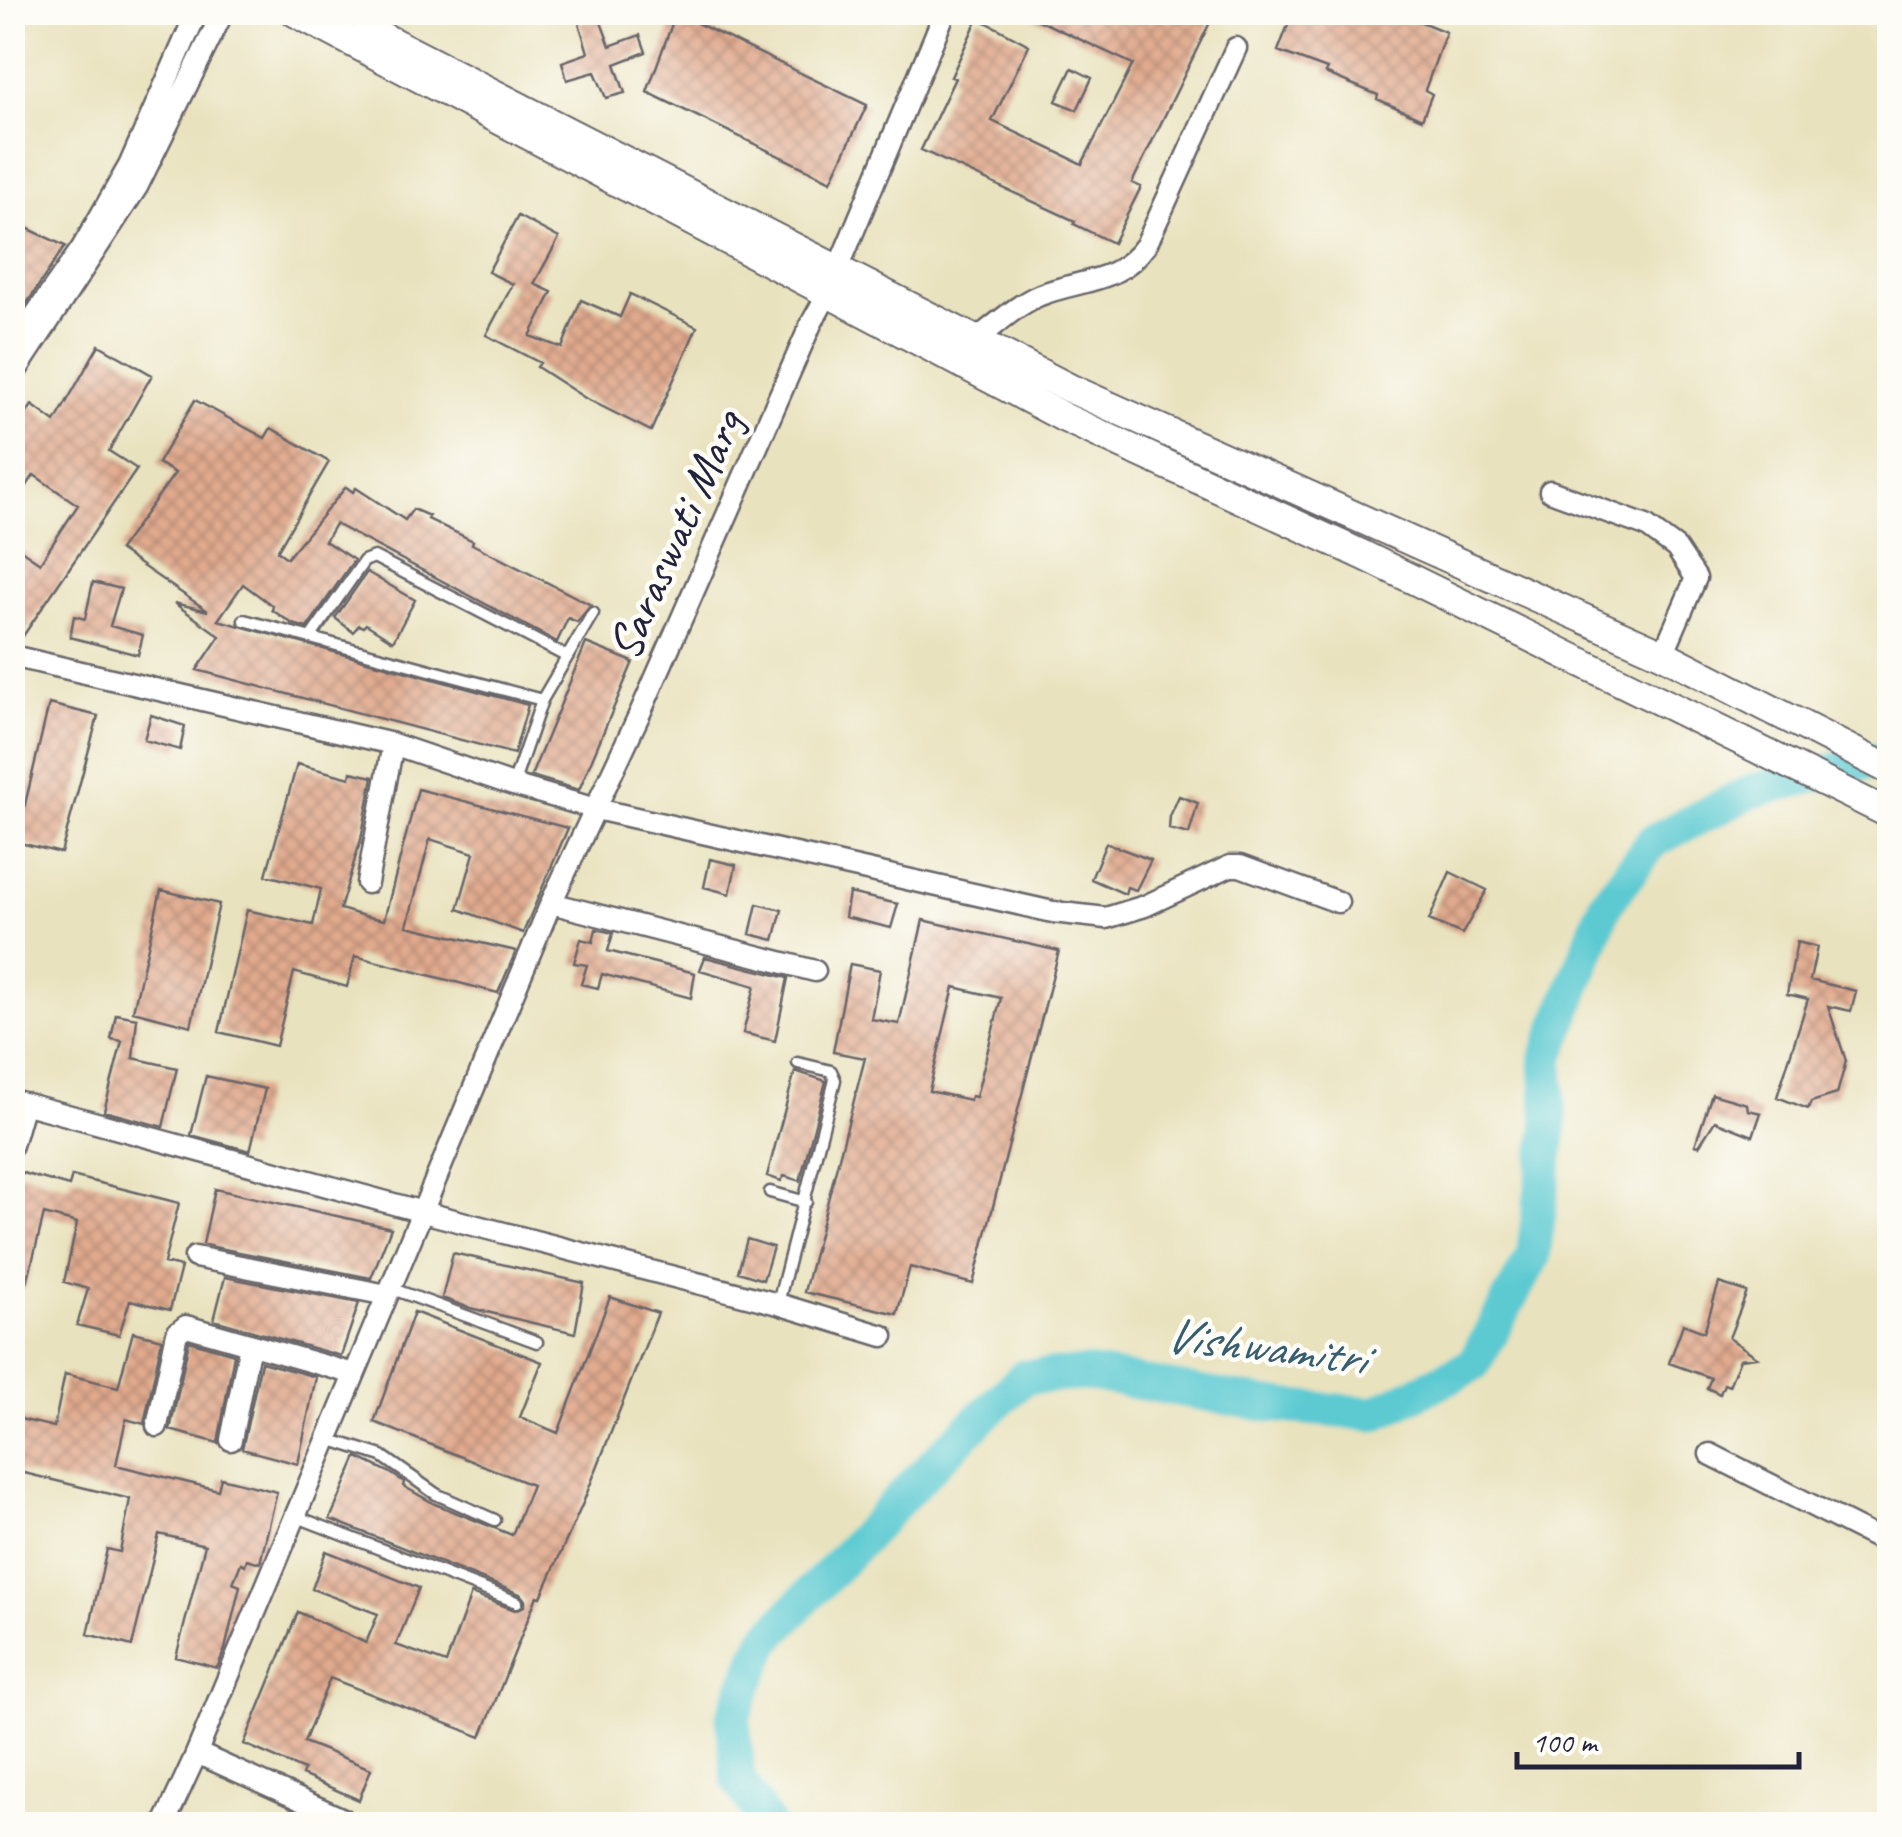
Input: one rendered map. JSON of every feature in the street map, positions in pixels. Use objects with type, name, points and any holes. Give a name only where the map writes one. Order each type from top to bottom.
[{"type":"main road","points":[[295,12],[832,283],[974,341],[1068,388],[1663,654],[1890,770]]},
{"type":"main road","points":[[334,12],[832,283],[1065,418],[1363,554],[1890,814]]},
{"type":"street","points":[[13,348],[82,248],[129,166],[197,12]]},
{"type":"street","points":[[12,377],[137,187],[223,12]]},
{"type":"street","name":"Saraswati Marg","points":[[164,1824],[551,903],[832,283],[946,12]]},
{"type":"street","points":[[974,341],[1027,302],[1120,272],[1135,260],[1146,245],[1236,48]]},
{"type":"street","points":[[1550,492],[1646,526],[1676,548],[1696,578],[1663,654]]},
{"type":"street","points":[[12,656],[393,744],[513,785],[596,808],[1097,919],[1145,906],[1230,866],[1240,866],[1338,902]]},
{"type":"street","points":[[367,883],[393,744]]},
{"type":"street","points":[[551,903],[815,971]]},
{"type":"street","points":[[12,1145],[18,1102],[778,1304],[883,1336]]},
{"type":"street","points":[[195,1256],[389,1292]]},
{"type":"street","points":[[156,1426],[180,1328],[186,1326],[354,1374]]},
{"type":"street","points":[[230,1440],[250,1344]]},
{"type":"street","points":[[1710,1454],[1890,1545]]},
{"type":"street","points":[[197,1753],[343,1819]]},
{"type":"lane","points":[[310,638],[364,561],[374,557],[566,656]]},
{"type":"lane","points":[[513,785],[542,700],[593,612]]},
{"type":"lane","points":[[244,620],[542,700]]},
{"type":"lane","points":[[778,1304],[835,1080],[830,1071],[798,1064]]},
{"type":"lane","points":[[770,1192],[806,1202]]},
{"type":"lane","points":[[389,1292],[537,1342]]},
{"type":"lane","points":[[328,1438],[382,1456],[436,1494],[495,1520]]},
{"type":"lane","points":[[296,1516],[517,1602]]},
{"type":"building","points":[[1021,12],[1215,12],[1132,183],[1141,187],[1113,243],[1074,224],[1075,221],[921,150],[978,18],[1029,45],[992,121],[1082,164],[1133,64]]},
{"type":"building","points":[[1293,12],[1397,12],[1446,32],[1425,90],[1432,94],[1422,119],[1325,73],[1327,69],[1278,51]]},
{"type":"building","points":[[676,13],[867,105],[831,181],[647,92]]},
{"type":"building","points":[[599,17],[610,46],[640,35],[646,52],[615,64],[625,93],[606,98],[595,72],[567,80],[562,62],[588,53],[579,23]]},
{"type":"building","points":[[1072,68],[1092,78],[1077,110],[1056,101]]},
{"type":"building","points":[[518,216],[559,238],[534,284],[552,292],[530,336],[562,348],[581,300],[620,317],[630,294],[697,327],[651,431],[585,398],[537,367],[540,363],[486,335],[513,284],[488,272]]},
{"type":"building","points":[[12,221],[65,246],[27,303],[12,293]]},
{"type":"building","points":[[99,345],[152,375],[109,451],[137,469],[23,636],[12,630],[12,544],[40,563],[78,505],[34,475],[12,508],[12,436],[32,405],[55,422]]},
{"type":"building","points":[[195,400],[265,438],[271,428],[329,462],[277,551],[287,558],[346,487],[353,492],[356,488],[405,520],[413,509],[429,516],[428,519],[473,541],[472,544],[591,605],[577,622],[568,618],[557,642],[335,524],[325,541],[354,560],[307,628],[272,610],[273,606],[243,584],[218,620],[528,705],[514,754],[197,670],[220,636],[174,603],[208,611],[119,550],[175,473],[158,463]]},
{"type":"building","points":[[367,572],[415,600],[393,641],[366,624],[353,632],[335,618]]},
{"type":"building","points":[[93,582],[121,589],[110,626],[143,635],[138,655],[70,637],[74,616],[85,619]]},
{"type":"building","points":[[586,643],[633,662],[579,790],[531,776]]},
{"type":"building","points":[[49,704],[98,716],[61,853],[16,842]]},
{"type":"building","points":[[151,715],[185,726],[180,750],[144,740]]},
{"type":"building","points":[[297,764],[350,778],[351,772],[373,777],[361,839],[340,909],[364,916],[384,920],[418,789],[568,828],[523,933],[458,909],[474,853],[430,839],[407,926],[516,951],[498,993],[355,956],[347,987],[294,972],[276,1046],[219,1032],[247,910],[313,925],[321,889],[266,875]]},
{"type":"building","points":[[1179,796],[1198,803],[1189,834],[1169,829]]},
{"type":"building","points":[[1106,843],[1151,860],[1136,890],[1127,887],[1125,894],[1091,879]]},
{"type":"building","points":[[710,859],[736,865],[730,894],[704,887]]},
{"type":"building","points":[[1450,872],[1487,890],[1462,934],[1429,920]]},
{"type":"building","points":[[161,890],[219,904],[191,1026],[133,1011]]},
{"type":"building","points":[[849,893],[898,904],[891,928],[845,917]]},
{"type":"building","points":[[757,904],[782,910],[774,940],[750,934]]},
{"type":"building","points":[[923,920],[1059,951],[973,1284],[910,1267],[897,1314],[804,1292],[865,1058],[833,1052],[850,964],[880,970],[871,1019],[899,1024]],"holes":[[[954,987],[1001,998],[976,1097],[971,1096],[970,1100],[929,1091]]]},
{"type":"building","points":[[596,929],[613,933],[608,951],[695,973],[691,998],[602,974],[598,988],[581,984],[587,965],[574,963],[581,939],[593,942]]},
{"type":"building","points":[[1797,942],[1817,947],[1810,980],[1856,991],[1851,1011],[1828,1006],[1846,1061],[1837,1094],[1811,1102],[1808,1109],[1777,1097],[1808,999],[1787,994]]},
{"type":"building","points":[[705,957],[788,978],[775,1041],[743,1033],[755,986],[700,970]]},
{"type":"building","points":[[116,1014],[137,1018],[133,1058],[177,1068],[163,1127],[104,1111],[122,1041],[111,1039]]},
{"type":"building","points":[[795,1071],[826,1081],[800,1181],[784,1176],[781,1181],[767,1176]]},
{"type":"building","points":[[206,1076],[265,1089],[250,1151],[191,1135]]},
{"type":"building","points":[[1712,1094],[1747,1104],[1748,1110],[1761,1113],[1753,1136],[1715,1121],[1699,1146],[1695,1145]]},
{"type":"building","points":[[12,1170],[69,1186],[72,1176],[179,1203],[164,1263],[181,1267],[170,1310],[130,1300],[119,1335],[77,1325],[88,1289],[64,1282],[77,1223],[44,1214],[26,1287],[12,1284]]},
{"type":"building","points":[[215,1189],[391,1228],[371,1278],[214,1247],[203,1244]]},
{"type":"building","points":[[747,1239],[773,1247],[763,1280],[738,1272]]},
{"type":"building","points":[[453,1253],[584,1283],[575,1333],[442,1298]]},
{"type":"building","points":[[225,1277],[359,1303],[341,1356],[214,1320]]},
{"type":"building","points":[[1719,1283],[1747,1292],[1729,1338],[1757,1357],[1740,1359],[1729,1386],[1724,1384],[1720,1394],[1707,1388],[1711,1378],[1669,1363],[1683,1324],[1704,1332]]},
{"type":"building","points":[[610,1297],[658,1313],[583,1503],[541,1597],[537,1596],[481,1737],[330,1678],[304,1742],[371,1769],[359,1800],[244,1744],[298,1612],[366,1643],[378,1614],[312,1589],[326,1551],[419,1588],[396,1645],[446,1663],[471,1594],[515,1610],[525,1606],[520,1594],[330,1519],[357,1457],[389,1472],[404,1482],[403,1486],[435,1504],[512,1535],[532,1485],[374,1422],[414,1312],[542,1362],[520,1417],[558,1433]]},
{"type":"building","points":[[133,1332],[162,1339],[144,1424],[126,1419],[116,1465],[218,1490],[221,1478],[277,1492],[260,1563],[247,1559],[245,1565],[241,1563],[233,1583],[240,1586],[217,1668],[176,1657],[205,1545],[159,1534],[132,1646],[88,1634],[107,1549],[120,1552],[130,1499],[12,1470],[12,1417],[54,1427],[65,1374],[118,1387]]},
{"type":"building","points":[[189,1341],[234,1354],[218,1443],[170,1430]]},
{"type":"building","points":[[261,1362],[316,1377],[298,1464],[242,1449]]},
{"type":"waterway","name":"Vishwamitri","points":[[767,1824],[738,1779],[733,1717],[765,1641],[941,1456],[1024,1377],[1088,1374],[1270,1405],[1374,1414],[1473,1365],[1533,1257],[1550,1127],[1547,1058],[1605,905],[1653,841],[1752,791],[1890,757]]}]
